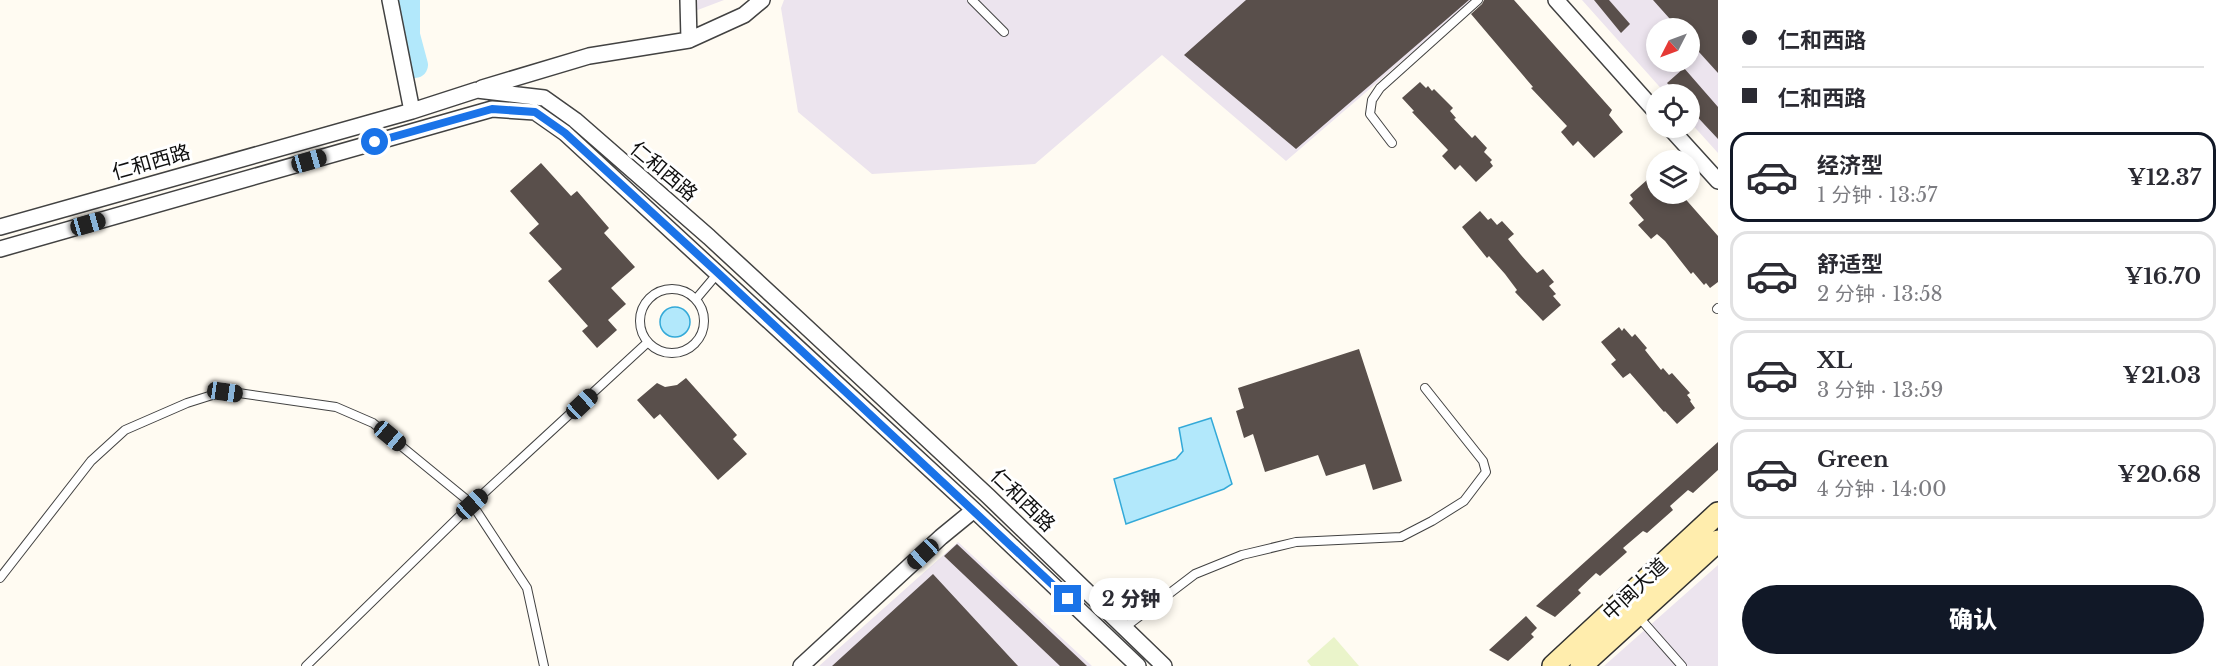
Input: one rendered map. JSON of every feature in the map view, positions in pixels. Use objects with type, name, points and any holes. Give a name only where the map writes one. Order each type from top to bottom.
[{"type":"main road","name":"中闽大道","points":[[1552,666],[1718,513]]},
{"type":"main road","name":"中闽大道","points":[[1581,666],[1718,541]]},
{"type":"street","points":[[390,0],[412,111]]},
{"type":"street","points":[[688,0],[689,40]]},
{"type":"street","points":[[477,90],[589,56],[689,40],[744,15],[762,0]]},
{"type":"street","points":[[1556,0],[1646,101]]},
{"type":"street","name":"仁和西路","points":[[0,227],[412,111],[477,90],[544,98],[575,120],[709,237],[971,480],[1164,666]]},
{"type":"street","name":"仁和西路","points":[[0,249],[492,109],[535,112],[565,133],[718,273],[974,510],[1138,666]]},
{"type":"street","points":[[1679,138],[1718,181]]},
{"type":"street","points":[[697,254],[709,237]]},
{"type":"street","points":[[801,666],[941,537],[974,510]]},
{"type":"lane","points":[[972,0],[1004,32]]},
{"type":"lane","points":[[1392,143],[1370,114],[1372,100],[1380,88],[1478,0]]},
{"type":"lane","points":[[696,300],[718,273]]},
{"type":"lane","points":[[670,289],[680,290],[696,300],[703,311],[705,322],[703,333],[697,342],[689,349],[678,353],[667,353],[656,349],[648,342],[640,324],[645,304],[652,297],[670,289]]},
{"type":"lane","points":[[306,666],[472,504],[648,342]]},
{"type":"lane","points":[[1124,628],[1195,574],[1242,555],[1296,543],[1401,537],[1464,501],[1486,472],[1483,461],[1425,388]]},
{"type":"lane","points":[[0,578],[91,461],[125,430],[187,403],[225,392],[336,407],[373,423],[472,504],[527,588],[544,666]]},
{"type":"lane","points":[[1636,614],[1682,666]]},
{"type":"shaded area","points":[[693,0],[724,0],[695,11]]},
{"type":"shaded area","points":[[784,0],[1473,0],[1286,161],[1162,55],[1035,164],[872,174],[798,112],[781,8]]},
{"type":"shaded area","points":[[1582,0],[1718,0],[1718,153],[1700,133],[1700,84],[1657,84],[1646,72],[1700,72],[1700,18],[1646,18],[1646,72]]},
{"type":"shaded area","points":[[958,542],[1092,666],[819,666]]},
{"type":"shaded area","points":[[1718,565],[1718,666],[1604,666]]},
{"type":"green space","points":[[1334,637],[1359,666],[1311,666],[1307,661]]},
{"type":"water","points":[[675,307],[681,308],[689,316],[689,328],[681,336],[675,337],[669,336],[661,328],[660,322],[661,316],[669,308]]},
{"type":"water","points":[[1211,418],[1232,484],[1224,489],[1126,524],[1114,479],[1176,459],[1183,451],[1179,428]]},
{"type":"building","points":[[1246,0],[1469,0],[1296,149],[1184,55]]},
{"type":"building","points":[[1484,0],[1514,0],[1612,110],[1609,115],[1623,132],[1594,158],[1578,141],[1573,146],[1561,132],[1567,126],[1531,88],[1533,87],[1471,14]]},
{"type":"building","points":[[1594,0],[1609,0],[1630,24],[1621,33]]},
{"type":"building","points":[[1653,0],[1718,0],[1718,73],[1700,53],[1700,18],[1669,18]]},
{"type":"building","points":[[1679,72],[1687,72],[1698,84],[1668,84]]},
{"type":"building","points":[[1420,82],[1432,91],[1434,89],[1453,108],[1450,111],[1456,118],[1454,119],[1472,138],[1475,135],[1487,148],[1484,152],[1492,160],[1490,162],[1493,166],[1476,182],[1460,165],[1455,170],[1442,156],[1448,150],[1402,98]]},
{"type":"building","points":[[1700,86],[1718,107],[1718,139],[1700,120]]},
{"type":"building","points":[[541,163],[571,196],[577,191],[609,228],[604,233],[635,267],[611,288],[626,304],[608,320],[617,330],[597,348],[582,331],[588,326],[548,281],[562,269],[529,233],[539,224],[510,191]]},
{"type":"building","points":[[1646,181],[1646,204],[1690,204],[1718,236],[1718,282],[1710,288],[1706,283],[1704,285],[1693,272],[1691,274],[1657,234],[1651,239],[1638,225],[1644,220],[1629,203],[1633,199],[1630,195]]},
{"type":"building","points":[[1480,211],[1488,220],[1491,218],[1497,225],[1502,221],[1514,234],[1508,239],[1521,255],[1537,273],[1543,269],[1554,282],[1549,286],[1556,294],[1553,296],[1561,305],[1543,321],[1515,292],[1517,290],[1505,274],[1489,256],[1487,258],[1462,227]]},
{"type":"building","points":[[1619,327],[1622,331],[1624,328],[1632,337],[1635,334],[1661,370],[1663,368],[1669,375],[1672,373],[1690,393],[1687,395],[1695,408],[1677,424],[1630,373],[1623,378],[1611,364],[1616,360],[1601,342]]},
{"type":"building","points":[[1359,349],[1402,481],[1373,490],[1365,464],[1326,476],[1318,455],[1265,472],[1253,434],[1244,438],[1236,411],[1244,408],[1238,388]]},
{"type":"building","points":[[686,378],[737,435],[733,439],[747,454],[718,480],[660,414],[654,419],[637,400],[657,383],[665,387],[677,385]]},
{"type":"building","points":[[1718,442],[1718,470],[1693,493],[1688,490],[1670,506],[1673,510],[1647,533],[1643,531],[1623,548],[1627,552],[1600,576],[1596,573],[1578,590],[1581,593],[1555,617],[1536,606]]},
{"type":"building","points":[[957,544],[1087,666],[1060,666],[944,556]]},
{"type":"building","points":[[933,574],[1018,666],[832,666]]},
{"type":"building","points":[[1526,616],[1537,628],[1531,634],[1534,637],[1508,661],[1489,650]]},
{"type":"waterway","points":[[407,0],[407,35],[415,65]]},
{"type":"route","points":[[375,142],[492,109],[535,112],[565,133],[1068,599]]}]
